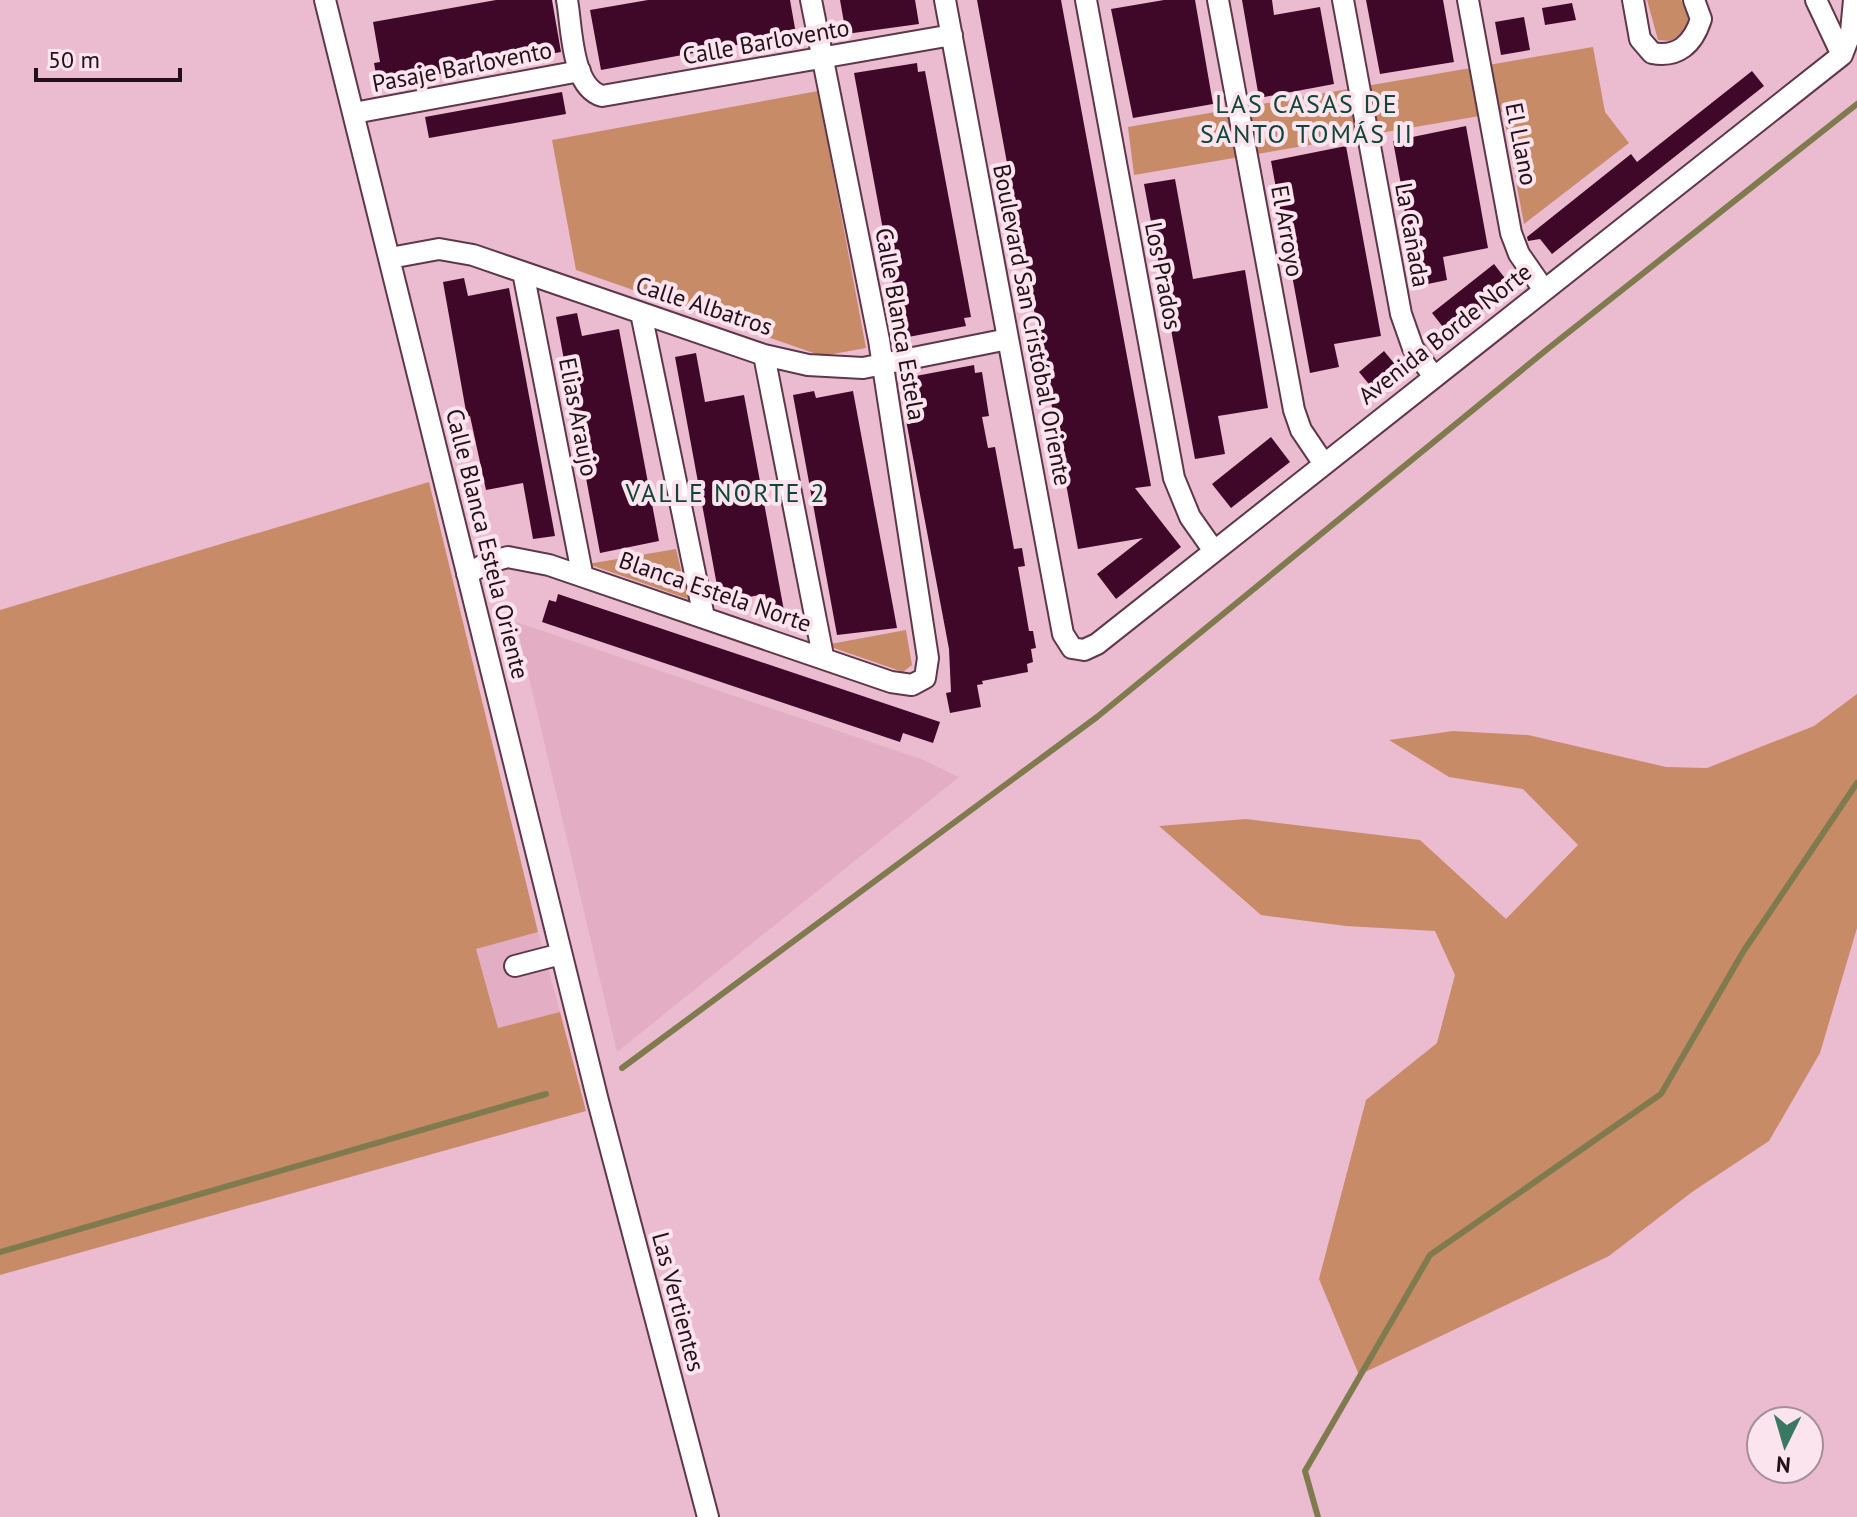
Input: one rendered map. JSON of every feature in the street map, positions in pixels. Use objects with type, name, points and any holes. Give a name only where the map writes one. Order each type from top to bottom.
[{"type":"street","points":[[567,0],[580,71]]},
{"type":"street","name":"Calle Blanca Estela","points":[[811,0],[821,58],[829,78],[881,365],[928,658]]},
{"type":"street","name":"Boulevard San Cristóbal Oriente","points":[[945,0],[1063,634],[1066,643],[1079,650]]},
{"type":"street","name":"Los Prados","points":[[1086,0],[1174,478],[1190,517],[1214,551]]},
{"type":"street","name":"El Arroyo","points":[[1218,0],[1294,410],[1301,430],[1324,464]]},
{"type":"street","name":"La Cañada","points":[[1343,0],[1401,314],[1413,348],[1434,377]]},
{"type":"street","name":"El Llano","points":[[1468,0],[1511,233],[1519,254],[1544,290]]},
{"type":"street","points":[[1633,0],[1640,39],[1652,53],[1664,55],[1677,52],[1692,39],[1701,19],[1694,0]]},
{"type":"street","points":[[1816,0],[1842,55]]},
{"type":"street","points":[[1842,55],[1851,32],[1854,0]]},
{"type":"street","name":"Calle Blanca Estela Oriente","points":[[329,1],[598,1101]]},
{"type":"street","name":"Calle Barlovento","points":[[580,71],[590,90],[609,96],[952,35]]},
{"type":"street","name":"Avenida Borde Norte","points":[[1079,650],[1097,644],[1842,55]]},
{"type":"street","name":"Pasaje Barlovento","points":[[354,113],[580,71]]},
{"type":"street","name":"Calle Albatros","points":[[390,258],[439,249],[473,255],[764,355],[840,370],[881,365],[1008,339]]},
{"type":"street","name":"Elias Araujo","points":[[523,272],[582,573]]},
{"type":"street","points":[[641,313],[704,617]]},
{"type":"street","points":[[764,355],[823,656]]},
{"type":"street","name":"Blanca Estela Norte","points":[[467,574],[489,562],[508,557],[582,573],[891,682],[912,685],[925,678],[928,658]]},
{"type":"street","points":[[515,966],[561,954]]},
{"type":"street","name":"Las Vertientes","points":[[598,1101],[708,1517]]},
{"type":"shaded area","points":[[1647,0],[1681,0],[1690,21],[1685,34],[1672,41],[1658,40]]},
{"type":"shaded area","points":[[1593,47],[1605,112],[1629,143],[1524,224],[1503,112],[1134,175],[1128,127]]},
{"type":"shaded area","points":[[818,91],[866,348],[822,356],[576,270],[552,140]]},
{"type":"shaded area","points":[[429,482],[538,932],[476,949],[498,1028],[560,1012],[586,1111],[0,1275],[0,610]]},
{"type":"shaded area","points":[[676,549],[688,599],[588,564]]},
{"type":"shaded area","points":[[516,622],[921,759],[959,777],[617,1052]]},
{"type":"shaded area","points":[[906,630],[912,665],[903,672],[825,645]]},
{"type":"shaded area","points":[[1857,694],[1857,928],[1820,1053],[1769,1141],[1692,1192],[1609,1256],[1359,1375],[1319,1279],[1366,1100],[1437,1043],[1455,975],[1435,931],[1346,926],[1261,915],[1159,826],[1246,819],[1420,840],[1506,919],[1578,845],[1523,789],[1449,777],[1389,740],[1453,731],[1528,735],[1666,767],[1707,768],[1814,726]]},
{"type":"shaded area","points":[[538,932],[560,1012],[498,1029],[476,949]]},
{"type":"building","points":[[496,0],[552,0],[561,52],[378,85],[374,63],[380,62],[373,22]]},
{"type":"building","points":[[648,0],[790,0],[796,34],[601,70],[590,10]]},
{"type":"building","points":[[840,0],[915,0],[919,24],[846,34]]},
{"type":"building","points":[[977,0],[1061,0],[1151,486],[1135,488],[1181,547],[1116,599],[1097,574],[1143,538],[1078,549]]},
{"type":"building","points":[[1164,0],[1195,0],[1213,104],[1133,118],[1111,9]]},
{"type":"building","points":[[1242,0],[1272,0],[1274,15],[1320,7],[1334,84],[1259,98]]},
{"type":"building","points":[[1366,0],[1443,0],[1454,62],[1380,74]]},
{"type":"building","points":[[1572,3],[1576,20],[1545,25],[1542,8]]},
{"type":"building","points":[[1524,17],[1530,50],[1501,55],[1495,22]]},
{"type":"building","points":[[917,63],[918,72],[925,71],[971,317],[964,318],[966,326],[903,338],[854,73]]},
{"type":"building","points":[[1752,71],[1764,86],[1552,254],[1540,239],[1528,241],[1527,237],[1631,154],[1637,162]]},
{"type":"building","points":[[562,92],[566,114],[429,138],[425,117]]},
{"type":"building","points":[[1466,126],[1488,248],[1443,257],[1447,280],[1418,286],[1403,202],[1398,203],[1395,186],[1401,185],[1393,141]]},
{"type":"building","points":[[1346,146],[1381,336],[1334,344],[1339,367],[1310,373],[1271,161]]},
{"type":"building","points":[[1175,179],[1193,279],[1245,270],[1268,408],[1218,416],[1225,454],[1195,459],[1144,184]]},
{"type":"building","points":[[1494,264],[1511,286],[1450,336],[1432,313]]},
{"type":"building","points":[[464,278],[468,296],[509,288],[555,536],[533,539],[523,483],[486,490],[470,416],[467,417],[443,282]]},
{"type":"building","points":[[577,313],[582,336],[619,329],[659,541],[600,553],[556,317]]},
{"type":"building","points":[[1384,351],[1403,374],[1377,394],[1359,372]]},
{"type":"building","points":[[696,353],[705,402],[744,395],[785,616],[770,619],[765,594],[720,602],[675,357]]},
{"type":"building","points":[[974,365],[975,373],[982,372],[989,416],[982,417],[988,448],[995,447],[1014,549],[1022,548],[1025,566],[1018,567],[1029,631],[1033,631],[1036,648],[1031,649],[1033,662],[1027,664],[1028,672],[982,681],[983,684],[977,685],[981,707],[950,713],[946,693],[951,692],[949,649],[900,388],[907,387],[905,378]]},
{"type":"building","points":[[814,391],[816,398],[853,391],[897,628],[837,635],[793,395]]},
{"type":"building","points":[[1271,437],[1290,462],[1231,508],[1212,484]]},
{"type":"building","points":[[558,594],[940,722],[933,743],[903,733],[900,742],[542,622],[549,600],[556,602]]},
{"type":"waterway","points":[[622,1068],[1097,717],[1550,347],[1857,104]]},
{"type":"waterway","points":[[1318,1517],[1305,1471],[1430,1255],[1661,1094],[1743,952],[1857,783]]},
{"type":"waterway","points":[[0,1252],[546,1094]]},
{"type":"district","name":"LAS CASAS DE SANTO TOMÁS II","points":[[1307,119]]},
{"type":"district","name":"VALLE NORTE 2","points":[[726,493]]}]
